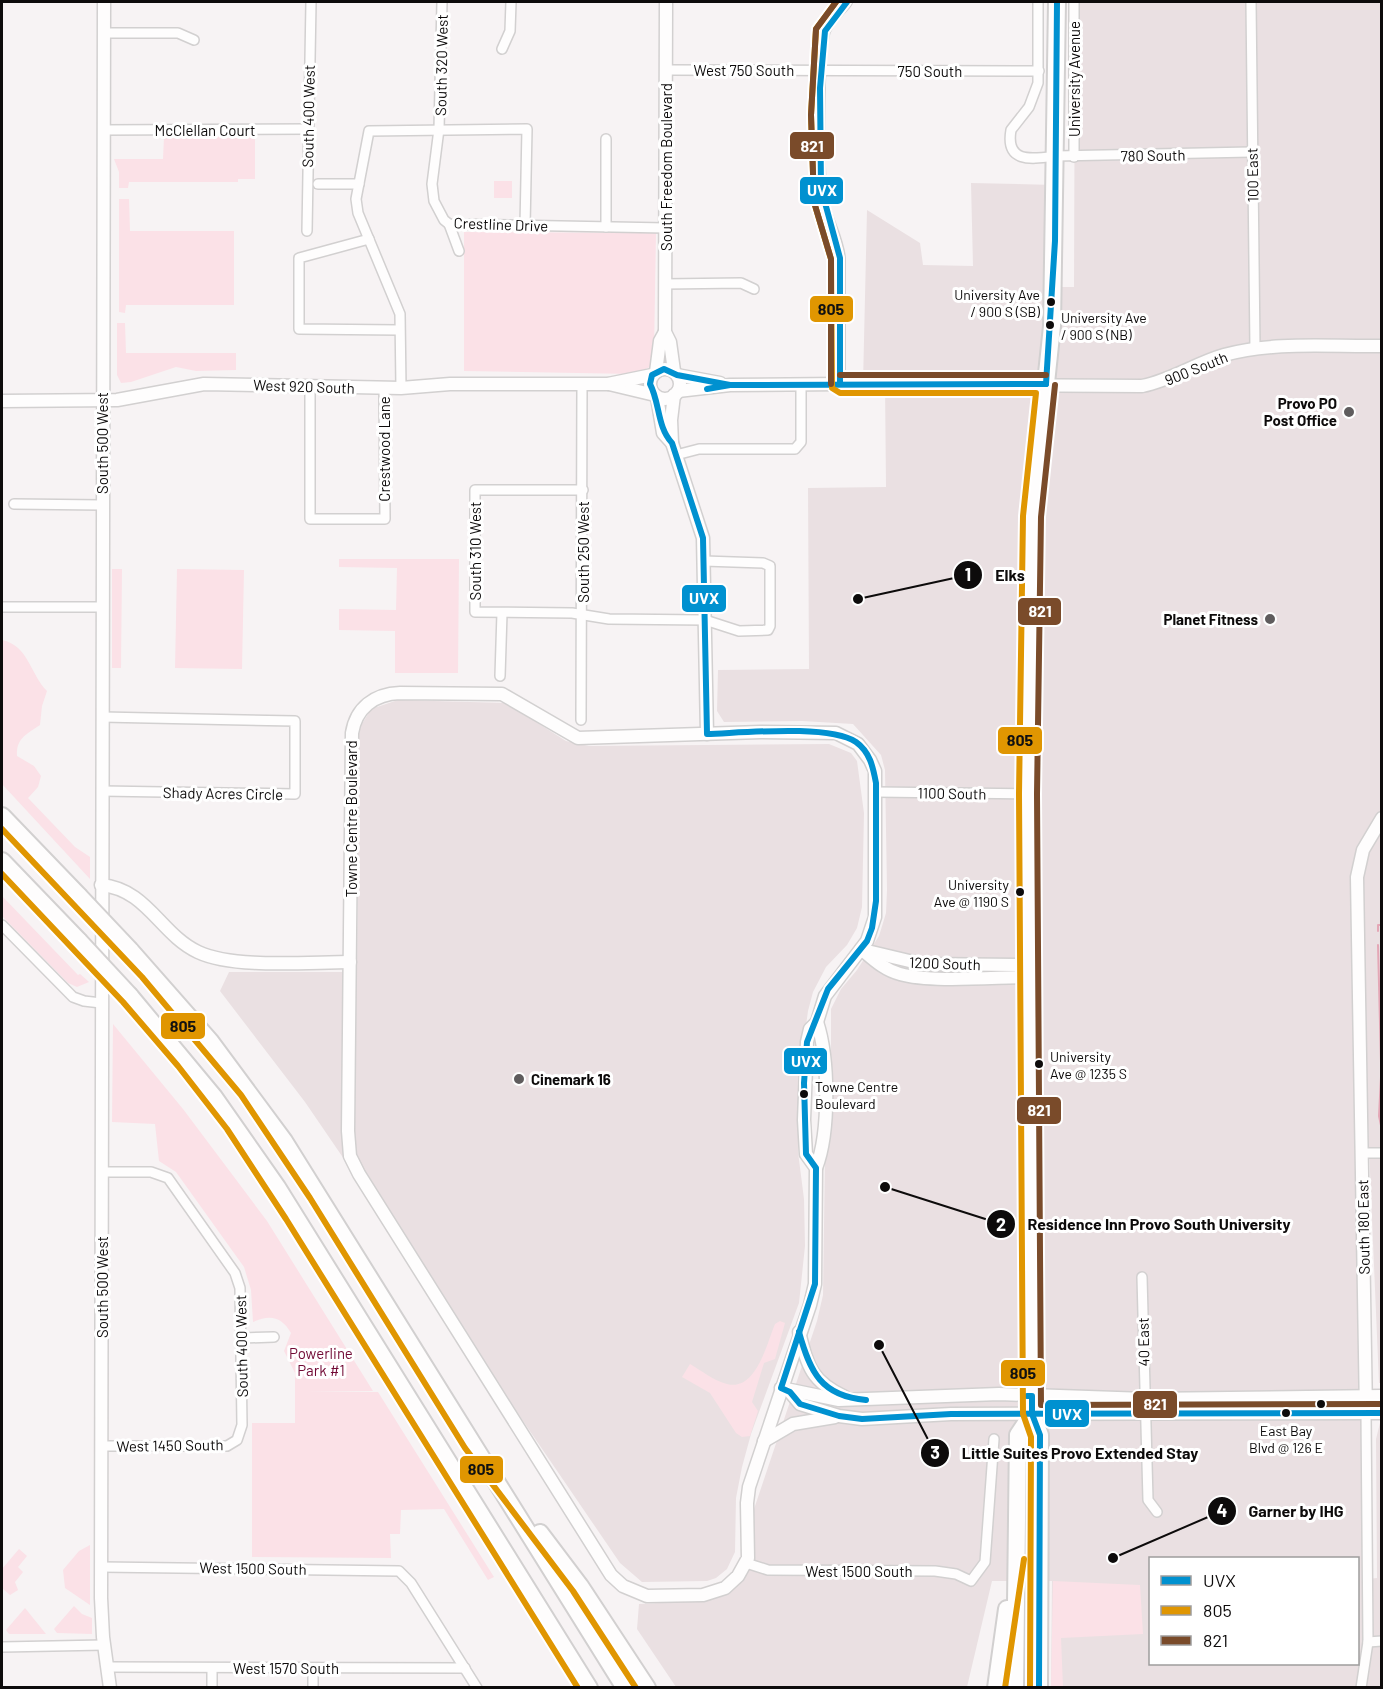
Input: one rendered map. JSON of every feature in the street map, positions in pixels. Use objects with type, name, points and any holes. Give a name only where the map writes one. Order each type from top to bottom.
[{"type":"highway","points":[[1039,1688],[1040,1435],[1032,1414],[1028,794],[1032,505],[1052,326],[1057,2]]},
{"type":"highway","points":[[2,816],[130,950],[210,1041],[266,1115],[318,1193],[625,1688]]},
{"type":"highway","points":[[2,861],[130,996],[214,1097],[277,1187],[589,1688]]},
{"type":"highway","points":[[1015,1688],[1018,1435],[1032,1414]]},
{"type":"highway","points":[[473,1443],[580,1586],[647,1688]]},
{"type":"highway","points":[[996,1688],[1015,1558]]},
{"type":"street","name":"South 500 West","points":[[104,2],[101,1567],[104,1645],[110,1688]]},
{"type":"street","name":"South 400 West","points":[[307,231],[311,2]]},
{"type":"street","name":"South 320 West","points":[[439,129],[442,2]]},
{"type":"street","points":[[502,49],[510,31],[511,2]]},
{"type":"street","name":"South Freedom Boulevard","points":[[666,2],[665,332],[670,342],[675,373]]},
{"type":"street","points":[[656,396],[669,398],[676,393],[730,385],[840,384],[840,258],[838,243],[825,208],[821,189],[821,71],[826,28],[847,2]]},
{"type":"street","name":"University Avenue","points":[[1038,2],[1039,71],[1035,96],[1011,130],[1011,148],[1018,155],[1030,160],[1056,156]]},
{"type":"street","name":"University Avenue","points":[[1074,2],[1074,157]]},
{"type":"street","name":"100 East","points":[[1251,2],[1255,348]]},
{"type":"street","points":[[104,33],[178,33],[194,40]]},
{"type":"street","name":"West 750 South","points":[[666,70],[821,71]]},
{"type":"street","name":"750 South","points":[[821,71],[1039,71]]},
{"type":"street","name":"McClellan Court","points":[[103,130],[308,129]]},
{"type":"street","name":"Crestline Drive","points":[[439,129],[432,184],[434,201],[444,220],[449,224],[666,228]]},
{"type":"street","points":[[401,388],[398,308],[358,213],[359,184],[369,131],[527,129],[525,226]]},
{"type":"street","points":[[606,139],[606,227]]},
{"type":"street","name":"780 South","points":[[1056,156],[1251,152]]},
{"type":"street","points":[[318,184],[359,184]]},
{"type":"street","points":[[449,224],[459,250]]},
{"type":"street","points":[[369,239],[299,258],[299,329],[399,330]]},
{"type":"street","points":[[666,284],[741,283],[754,289]]},
{"type":"street","name":"South Freedom Boulevard","points":[[654,374],[660,341],[665,332]]},
{"type":"street","name":"900 South","points":[[840,384],[1142,386],[1162,382],[1223,355],[1255,348],[1382,346]]},
{"type":"street","points":[[674,449],[663,433],[656,396],[650,384],[654,374],[664,369],[730,385]]},
{"type":"street","points":[[675,373],[676,393],[671,420],[674,449],[703,537],[707,734]]},
{"type":"street","name":"West 920 South","points":[[2,401],[103,402],[195,384],[259,384],[310,388],[401,388],[441,384],[608,384],[654,374]]},
{"type":"street","name":"South 250 West","points":[[581,720],[582,384]]},
{"type":"street","name":"West 920 South","points":[[608,384],[656,396]]},
{"type":"street","points":[[674,449],[795,449],[801,442],[801,384]]},
{"type":"street","name":"Crestwood Lane","points":[[310,388],[310,519],[385,519],[384,388]]},
{"type":"street","name":"South 310 West","points":[[502,613],[475,612],[475,490],[583,490]]},
{"type":"street","points":[[14,504],[102,505]]},
{"type":"street","points":[[501,676],[502,613],[583,615],[609,619],[705,620],[739,631],[764,631],[770,626],[768,564],[704,561]]},
{"type":"street","points":[[2,607],[102,607]]},
{"type":"street","name":"Towne Centre Boulevard","points":[[400,693],[495,694],[512,698],[578,738],[645,738],[707,734],[821,732],[843,735],[858,744],[875,771],[876,909],[872,928],[861,949],[828,989],[817,1022],[810,1029],[804,1083],[806,1154],[816,1168],[816,1275],[786,1390],[764,1441],[747,1503],[749,1537],[746,1563],[732,1583],[716,1592],[703,1595],[660,1596],[636,1593],[619,1582],[607,1568],[353,1162],[348,1131],[351,740],[357,717],[373,700],[400,693]]},
{"type":"street","name":"Shady Acres Circle","points":[[102,717],[295,721],[295,794],[102,791]]},
{"type":"street","name":"1100 South","points":[[876,792],[1028,794]]},
{"type":"street","name":"South 180 East","points":[[1361,1688],[1368,1642],[1357,877],[1363,850],[1382,818]]},
{"type":"street","points":[[101,885],[117,887],[132,893],[191,948],[217,959],[251,962],[350,962]]},
{"type":"street","points":[[2,925],[73,997],[101,1003]]},
{"type":"street","name":"1200 South","points":[[861,949],[922,964],[1030,971]]},
{"type":"street","name":"1200 South","points":[[861,949],[883,967],[900,974],[921,977],[1030,971]]},
{"type":"street","points":[[816,1168],[823,1151],[824,1105],[823,1044],[817,1022]]},
{"type":"street","points":[[1362,1153],[1382,1153]]},
{"type":"street","name":"South 400 West","points":[[102,1172],[157,1172],[171,1182],[235,1273],[242,1297],[242,1425],[237,1440]]},
{"type":"street","name":"40 East","points":[[1142,1276],[1148,1500],[1157,1512]]},
{"type":"street","points":[[800,1332],[806,1359],[816,1378],[820,1383],[852,1400]]},
{"type":"street","points":[[242,1338],[274,1337]]},
{"type":"street","points":[[786,1390],[852,1400],[936,1395],[1146,1399],[1382,1396]]},
{"type":"street","points":[[786,1390],[800,1404],[839,1416],[881,1419],[951,1414],[1382,1413]]},
{"type":"street","points":[[764,1441],[793,1424],[839,1416]]},
{"type":"street","name":"West 1500 South","points":[[746,1563],[768,1570],[935,1571],[956,1574],[971,1581],[985,1562],[994,1439]]},
{"type":"street","name":"West 1450 South","points":[[102,1446],[222,1446],[237,1440]]},
{"type":"street","name":"West 1500 South","points":[[101,1567],[380,1569],[403,1574],[465,1668]]},
{"type":"street","points":[[1368,1642],[1382,1641]]},
{"type":"street","points":[[2,1647],[104,1645]]},
{"type":"street","name":"West 1570 South","points":[[108,1667],[465,1668]]},
{"type":"street","points":[[212,1668],[212,1688]]},
{"type":"street","points":[[313,1668],[313,1688]]},
{"type":"street","points":[[465,1668],[477,1688]]},
{"type":"shaded area","points":[[1075,2],[1381,2],[1381,1383],[1379,1383],[1359,913],[1368,1579],[1377,1578],[1376,1439],[1381,1419],[1381,1687],[1051,1687],[1052,1581],[992,1581],[967,1687],[676,1687],[637,1629],[639,1604],[701,1601],[735,1586],[748,1572],[754,1553],[754,1509],[817,1321],[823,1295],[825,1156],[831,1116],[831,1009],[841,989],[857,970],[879,936],[886,913],[887,890],[885,770],[881,755],[853,724],[802,721],[724,722],[717,711],[718,670],[809,669],[808,488],[886,487],[885,384],[863,384],[867,210],[920,243],[923,265],[973,266],[971,183],[1055,185],[1055,287],[1074,287]]},
{"type":"shaded area","points":[[398,700],[506,703],[566,741],[589,746],[829,744],[851,753],[857,761],[864,813],[862,907],[857,928],[847,945],[826,967],[813,992],[802,1054],[798,1152],[804,1199],[805,1246],[799,1303],[751,1434],[742,1467],[736,1498],[735,1552],[727,1569],[716,1578],[707,1581],[642,1582],[620,1563],[305,1102],[220,991],[229,972],[357,972],[359,729],[371,709]]},
{"type":"green space","points":[[255,136],[255,179],[238,179],[238,182],[129,182],[128,188],[119,188],[119,172],[114,159],[163,159],[164,137]]},
{"type":"green space","points":[[494,181],[512,181],[512,198],[494,198]]},
{"type":"green space","points":[[119,199],[129,199],[130,231],[234,231],[234,305],[126,305],[125,313],[119,312]]},
{"type":"green space","points":[[464,232],[656,233],[654,353],[650,367],[633,374],[464,371]]},
{"type":"green space","points":[[117,323],[125,323],[126,353],[236,353],[236,370],[196,371],[176,367],[131,382],[121,383],[117,375]]},
{"type":"green space","points":[[339,559],[459,559],[458,673],[395,673],[395,631],[339,630],[339,609],[396,610],[397,568],[339,567]]},
{"type":"green space","points":[[112,569],[122,569],[121,668],[112,668]]},
{"type":"green space","points":[[177,569],[244,570],[242,669],[175,668]]},
{"type":"green space","points":[[2,640],[11,643],[24,654],[47,691],[42,706],[40,725],[23,737],[17,750],[17,756],[34,766],[41,776],[38,787],[28,798],[75,847],[90,857],[90,879],[2,784]]},
{"type":"green space","points":[[2,896],[78,975],[80,974],[89,982],[77,987],[68,983],[2,916]]},
{"type":"green space","name":"Powerline Park #1","points":[[113,1024],[183,1109],[267,1221],[373,1391],[308,1392],[378,1392],[494,1577],[488,1580],[444,1509],[401,1510],[400,1534],[390,1534],[391,1558],[252,1557],[252,1423],[295,1423],[295,1373],[284,1351],[291,1333],[284,1323],[275,1318],[253,1322],[251,1290],[244,1267],[176,1172],[159,1161],[155,1124],[112,1122]]},
{"type":"green space","points":[[780,1321],[785,1323],[775,1359],[764,1363],[752,1402],[758,1411],[750,1436],[742,1437],[736,1433],[710,1393],[682,1377],[690,1364],[722,1383],[737,1384],[746,1381],[759,1364],[775,1324]]},
{"type":"green space","points":[[90,1545],[90,1605],[65,1588],[63,1570],[79,1551]]},
{"type":"green space","points":[[19,1549],[27,1556],[18,1567],[23,1572],[15,1582],[18,1590],[10,1595],[2,1588],[2,1569]]},
{"type":"green space","points":[[1053,1581],[1140,1585],[1143,1634],[1061,1638],[1063,1687],[1051,1687]]},
{"type":"green space","points":[[74,1606],[82,1614],[92,1618],[92,1634],[57,1633],[54,1629]]},
{"type":"green space","points":[[25,1608],[46,1634],[9,1634],[6,1630]]},
{"type":"waterway","points":[[1378,931],[1378,925],[1382,925]]},
{"type":"waterway","points":[[1378,945],[1381,1062]]},
{"type":"waterway","points":[[1381,1077],[1379,1116],[1382,1130]]},
{"type":"transit line","name":"805","points":[[836,2],[816,29],[811,115],[814,202],[831,259],[832,388],[840,393],[1036,393],[1023,516],[1019,794],[1023,1414],[1031,1437],[1030,1688]]},
{"type":"transit line","name":"821","points":[[831,384],[831,259],[814,202],[811,115],[816,29],[836,2]]},
{"type":"transit line","name":"UVX","points":[[840,384],[840,258],[821,188],[820,88],[825,31],[847,2]]},
{"type":"transit line","name":"UVX","points":[[1046,384],[1055,241],[1057,2]]},
{"type":"transit line","name":"UVX","points":[[730,385],[677,375],[664,369],[652,375],[650,384],[661,422],[672,443],[703,538],[707,734],[806,731],[843,736],[856,742],[865,750],[876,783],[876,901],[872,928],[867,941],[828,989],[807,1042],[804,1083],[806,1154],[816,1168],[815,1284],[781,1388],[790,1392],[800,1404],[839,1416],[862,1419],[951,1414],[1382,1413]]},
{"type":"transit line","name":"821","points":[[840,375],[1046,375]]},
{"type":"transit line","name":"UVX","points":[[707,389],[730,385],[1046,384]]},
{"type":"transit line","name":"821","points":[[1055,385],[1041,517],[1037,794],[1041,1405],[1382,1404]]},
{"type":"transit line","name":"805","points":[[2,829],[142,977],[241,1095],[310,1198],[465,1448],[573,1591],[636,1688]]},
{"type":"transit line","name":"805","points":[[2,874],[123,1002],[178,1066],[227,1129],[286,1219],[578,1688]]},
{"type":"transit line","name":"UVX","points":[[799,1332],[808,1359],[820,1380],[838,1393],[866,1400]]},
{"type":"transit line","name":"UVX","points":[[1027,1396],[1032,1396],[1032,1414],[1040,1435],[1039,1688]]},
{"type":"transit line","name":"805","points":[[1005,1688],[1024,1559]]},
{"type":"place","name":"University Ave / 900 S (SB)","points":[[1051,302]]},
{"type":"place","name":"University Ave / 900 S (NB)","points":[[1050,325]]},
{"type":"place","name":"Provo PO Post Office","points":[[1349,412]]},
{"type":"place","name":"Elks","points":[[858,599]]},
{"type":"place","name":"Planet Fitness","points":[[1270,619]]},
{"type":"place","name":"University Ave @ 1190 S","points":[[1020,892]]},
{"type":"place","name":"University Ave @ 1235 S","points":[[1039,1064]]},
{"type":"place","name":"Cinemark 16","points":[[519,1079]]},
{"type":"place","name":"Towne Centre Boulevard","points":[[804,1094]]},
{"type":"place","name":"Residence Inn Provo South University","points":[[885,1187]]},
{"type":"place","name":"Little Suites Provo Extended Stay","points":[[879,1345]]},
{"type":"place","name":"East Bay Blvd @ 126 E","points":[[1286,1413]]},
{"type":"place","name":"Garner by IHG","points":[[1113,1558]]}]
